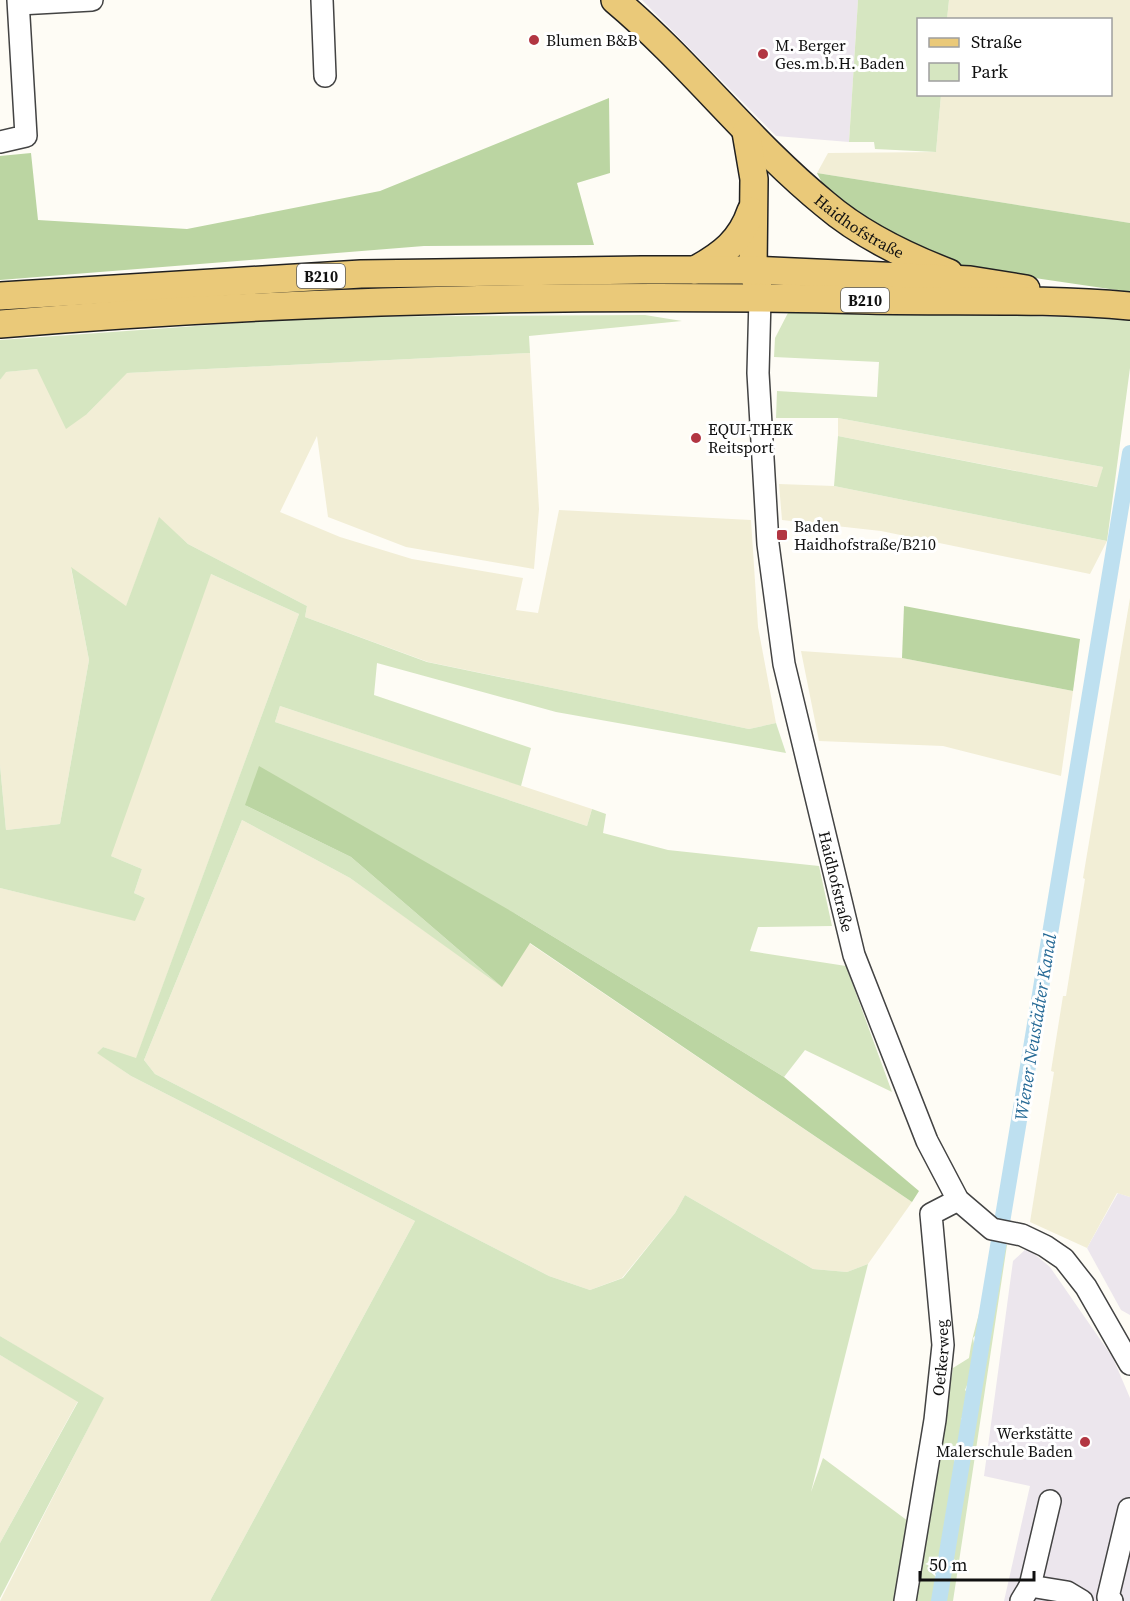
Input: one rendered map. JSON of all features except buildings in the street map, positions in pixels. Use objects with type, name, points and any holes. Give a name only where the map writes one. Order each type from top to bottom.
[{"type":"main road","name":"Haidhofstraße","points":[[615,0],[694,75],[756,140],[826,205],[886,245],[969,280]]},
{"type":"main road","name":"Haidhofstraße","points":[[756,140],[752,158],[753,204],[761,270]]},
{"type":"main road","name":"Haidhofstraße","points":[[756,140],[770,183],[760,298]]},
{"type":"main road","name":"Haidhofstraße","points":[[695,270],[730,247],[744,228],[753,204]]},
{"type":"main road","name":"B210","points":[[0,296],[361,274],[761,270],[969,280],[1083,302]]},
{"type":"main road","name":"B210","points":[[0,324],[295,305],[760,298],[969,303],[1083,302],[1130,306]]},
{"type":"street","points":[[2,142],[26,136],[19,2],[92,0]]},
{"type":"street","points":[[322,0],[325,76]]},
{"type":"street","name":"Haidhofstraße","points":[[760,298],[751,329],[758,373],[768,544],[784,664],[855,955],[927,1141],[958,1200],[1001,1231],[1045,1246],[1064,1259],[1086,1287],[1130,1364]]},
{"type":"street","name":"Oetkerweg","points":[[904,1601],[935,1420],[943,1345],[931,1214],[958,1200]]},
{"type":"street","points":[[1050,1501],[1025,1593],[1067,1592],[1082,1601]]},
{"type":"street","points":[[1112,1601],[1108,1598],[1129,1509]]},
{"type":"shaded area","name":"M. Berger Ges.m.b.H. Baden","points":[[642,0],[858,0],[849,142],[776,136]]},
{"type":"shaded area","points":[[949,0],[1130,0],[1130,223],[817,173],[828,153],[936,152],[941,96],[1112,96],[1112,18],[947,18]]},
{"type":"shaded area","points":[[530,353],[539,509],[534,569],[406,547],[328,517],[317,436],[280,512],[340,537],[412,559],[523,578],[516,610],[538,613],[559,510],[751,520],[758,627],[776,723],[749,729],[428,662],[305,617],[307,606],[188,544],[159,518],[126,607],[71,568],[89,660],[60,824],[6,830],[0,765],[0,380],[5,372],[37,369],[87,414],[126,373]]},
{"type":"shaded area","points":[[838,418],[1103,467],[1098,487],[838,436]]},
{"type":"shaded area","points":[[779,484],[834,486],[1107,541],[1090,574],[881,531],[782,520]]},
{"type":"shaded area","points":[[211,574],[299,614],[136,1059],[103,1047],[98,1053],[131,1076],[415,1221],[210,1601],[0,1601],[103,1399],[0,1336],[0,888],[134,920],[145,898],[134,893],[142,869],[111,856],[131,617]]},
{"type":"shaded area","points":[[1130,598],[1130,1197],[1117,1193],[1087,1248],[1030,1222],[1054,1072],[1051,1071],[1063,996],[1066,996],[1085,879],[1083,878]]},
{"type":"shaded area","points":[[801,651],[902,658],[1073,691],[1061,776],[943,746],[819,741]]},
{"type":"shaded area","points":[[280,706],[592,809],[587,826],[275,722]]},
{"type":"shaded area","points":[[242,820],[350,878],[502,986],[529,943],[912,1202],[868,1264],[847,1272],[813,1269],[685,1195],[675,1213],[622,1278],[590,1290],[549,1276],[155,1074],[144,1060]]},
{"type":"shaded area","points":[[1118,1193],[1130,1197],[1130,1315],[1121,1310],[1087,1248]]},
{"type":"shaded area","points":[[1027,1248],[1050,1267],[1113,1358],[1130,1398],[1130,1601],[1004,1601],[1030,1486],[984,1476],[1013,1261]]},
{"type":"shaded area","points":[[0,1355],[78,1401],[0,1543]]},
{"type":"green space","points":[[858,0],[949,0],[947,18],[917,18],[917,96],[941,96],[936,152],[875,149],[874,142],[849,142]]},
{"type":"green space","points":[[609,98],[610,173],[577,183],[594,245],[424,246],[0,280],[0,156],[31,153],[38,220],[187,229],[380,191]]},
{"type":"green space","points":[[817,173],[1130,223],[1130,292],[967,268],[922,255],[833,204]]},
{"type":"green space","points":[[790,309],[1130,319],[1130,368],[1107,541],[834,486],[838,436],[1097,487],[1103,467],[838,418],[776,418],[777,391],[877,397],[879,362],[774,357],[775,338]]},
{"type":"green space","points":[[645,315],[682,321],[529,336],[530,353],[127,373],[87,414],[66,429],[37,369],[6,372],[0,380],[0,340],[322,317]]},
{"type":"green space","points":[[159,517],[188,544],[307,606],[305,617],[427,662],[749,729],[776,723],[786,753],[556,712],[377,663],[374,695],[531,748],[521,786],[280,706],[275,722],[587,826],[592,809],[606,814],[603,833],[668,850],[819,866],[832,926],[758,927],[750,951],[846,966],[892,1092],[805,1050],[784,1077],[516,914],[245,805],[351,857],[502,987],[350,878],[242,820],[144,1060],[155,1074],[549,1276],[590,1290],[623,1278],[675,1213],[685,1195],[813,1269],[847,1272],[868,1264],[811,1492],[823,1458],[912,1524],[899,1601],[210,1601],[415,1221],[131,1076],[97,1053],[103,1047],[136,1058],[299,614],[211,574],[111,856],[142,869],[134,893],[145,898],[135,921],[0,888],[0,765],[6,830],[60,824],[89,660],[71,567],[126,606]]},
{"type":"green space","points":[[904,606],[1080,639],[1073,691],[902,658]]},
{"type":"green space","points":[[259,766],[516,914],[784,1077],[919,1191],[912,1202],[530,943],[502,987],[351,857],[245,805]]},
{"type":"green space","points":[[991,1242],[1007,1245],[953,1601],[941,1601],[964,1470],[973,1443],[970,1436],[1000,1250],[997,1249],[983,1327],[973,1338],[977,1361],[965,1390],[969,1394],[964,1407],[967,1412],[961,1419],[961,1446],[957,1447],[954,1460],[958,1470],[938,1597],[937,1601],[913,1601],[953,1368],[969,1358],[971,1344],[989,1272]]},
{"type":"green space","points":[[0,1336],[104,1398],[0,1598],[0,1543],[78,1402],[0,1355]]},
{"type":"waterway","name":"Wiener Neustädter Kanal","points":[[939,1601],[1130,453]]},
{"type":"place","name":"Blumen B&B","points":[[534,40]]},
{"type":"place","name":"M. Berger Ges.m.b.H. Baden","points":[[763,54]]},
{"type":"place","name":"EQUI-THEK Reitsport","points":[[696,438]]},
{"type":"place","name":"Baden Haidhofstraße/B210","points":[[782,535]]},
{"type":"place","name":"Werkstätte Malerschule Baden","points":[[1085,1442]]}]
